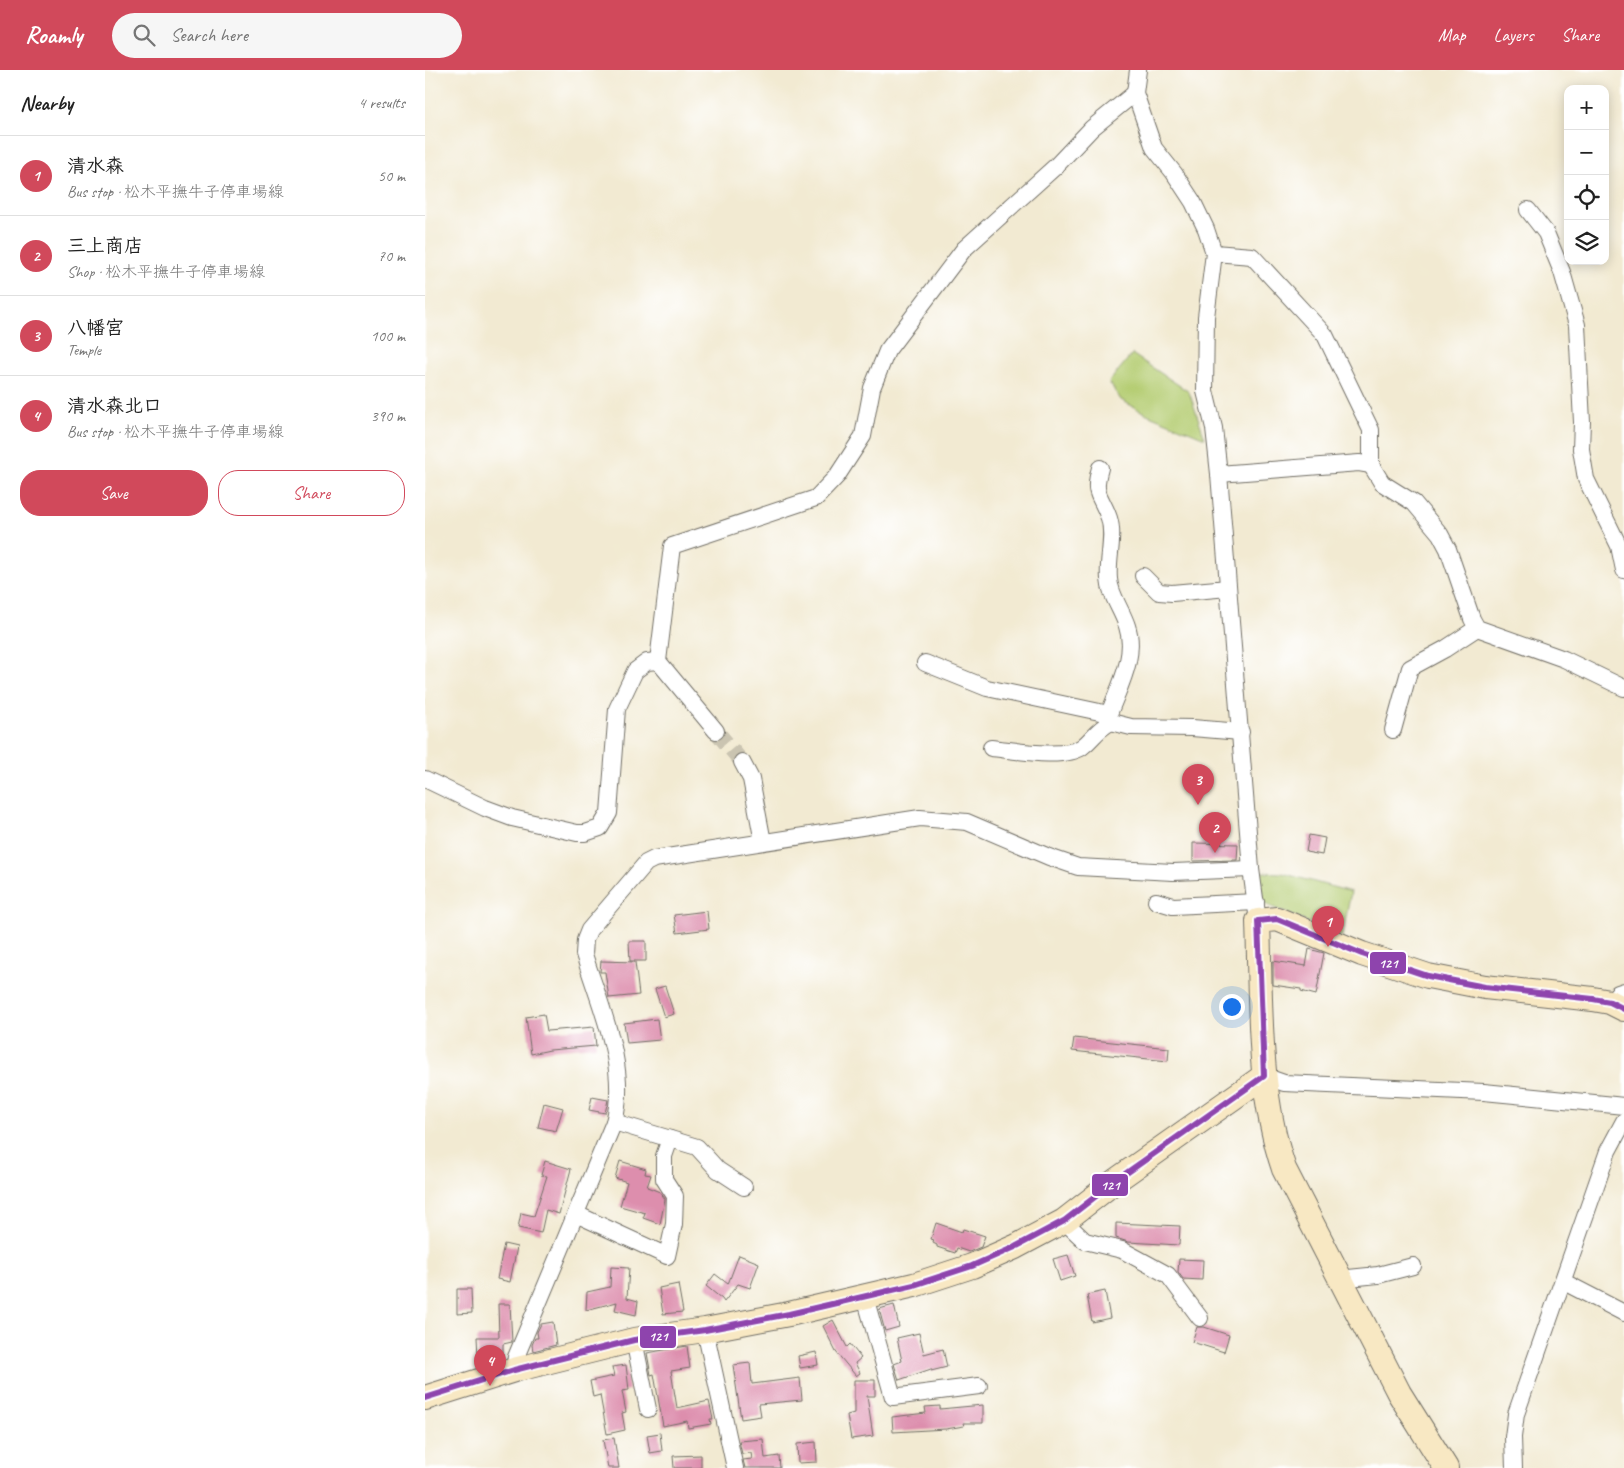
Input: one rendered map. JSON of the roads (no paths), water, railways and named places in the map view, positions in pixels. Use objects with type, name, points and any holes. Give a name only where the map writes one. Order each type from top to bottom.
[{"type":"main road","points":[[1445,1468],[1399,1393],[1284,1169],[1277,1147],[1264,1076],[1257,912],[1362,954],[1428,976],[1485,987],[1619,1001]]},
{"type":"main road","points":[[425,1398],[514,1370],[634,1340],[705,1330],[865,1297],[914,1285],[972,1266],[1015,1247],[1064,1221],[1118,1179],[1264,1076]]},
{"type":"street","points":[[1138,70],[1135,93],[1154,148],[1175,173],[1193,202],[1206,229],[1214,253],[1206,317],[1205,391],[1214,428],[1219,474],[1251,869],[1257,912],[1173,906],[1156,902]]},
{"type":"street","points":[[716,731],[659,661],[672,546],[816,498],[837,476],[863,436],[872,388],[887,351],[964,249],[1055,166],[1092,128],[1135,93]]},
{"type":"street","points":[[1528,210],[1547,233],[1562,272],[1577,324],[1582,422],[1581,449],[1586,479],[1619,546],[1624,570]]},
{"type":"street","points":[[1214,253],[1252,256],[1325,335],[1371,430],[1371,465],[1382,483],[1414,503],[1440,534],[1449,550],[1472,619],[1477,628],[1565,659],[1624,688]]},
{"type":"street","points":[[1219,474],[1359,463],[1371,465]]},
{"type":"street","points":[[991,748],[1067,753],[1081,748],[1110,718],[1130,654],[1131,642],[1127,625],[1109,582],[1108,560],[1111,536],[1109,518],[1099,499],[1095,483],[1100,468]]},
{"type":"street","points":[[1143,576],[1159,592],[1172,593],[1228,588]]},
{"type":"street","points":[[1393,730],[1410,668],[1445,649],[1477,628]]},
{"type":"street","points":[[425,779],[469,801],[513,818],[577,833],[585,833],[600,828],[609,812],[617,709],[635,671],[647,662],[659,661]]},
{"type":"street","points":[[925,663],[987,688],[1110,718],[1131,727],[1192,728],[1241,732]]},
{"type":"street","points":[[742,762],[751,779],[763,842]]},
{"type":"street","points":[[514,1370],[516,1357],[576,1214],[618,1106],[619,1083],[617,1062],[584,954],[585,940],[589,930],[646,863],[654,859],[920,818],[967,822],[1049,857],[1078,867],[1173,872],[1251,869]]},
{"type":"street","points":[[1264,1076],[1284,1083],[1484,1092],[1624,1106]]},
{"type":"street","points":[[1514,1468],[1513,1437],[1516,1414],[1564,1282],[1608,1151],[1624,1121]]},
{"type":"street","points":[[613,1122],[697,1146],[718,1170],[744,1187]]},
{"type":"street","points":[[576,1214],[667,1256],[675,1224],[675,1196],[664,1179],[664,1156],[670,1139]]},
{"type":"street","points":[[1064,1221],[1085,1241],[1122,1250],[1168,1275],[1200,1318]]},
{"type":"street","points":[[1339,1279],[1378,1276],[1413,1266]]},
{"type":"street","points":[[1564,1282],[1624,1313]]},
{"type":"street","points":[[865,1297],[893,1397],[957,1396],[979,1386]]},
{"type":"street","points":[[705,1330],[731,1468]]},
{"type":"street","points":[[634,1340],[648,1409]]},
{"type":"tunnel","points":[[716,731],[742,762]]},
{"type":"place","name":"八幡宮","points":[[1198,805]]},
{"type":"place","name":"三上商店","points":[[1215,853]]},
{"type":"place","name":"清水森","points":[[1328,947]]},
{"type":"place","name":"清水森北口","points":[[490,1386]]}]
